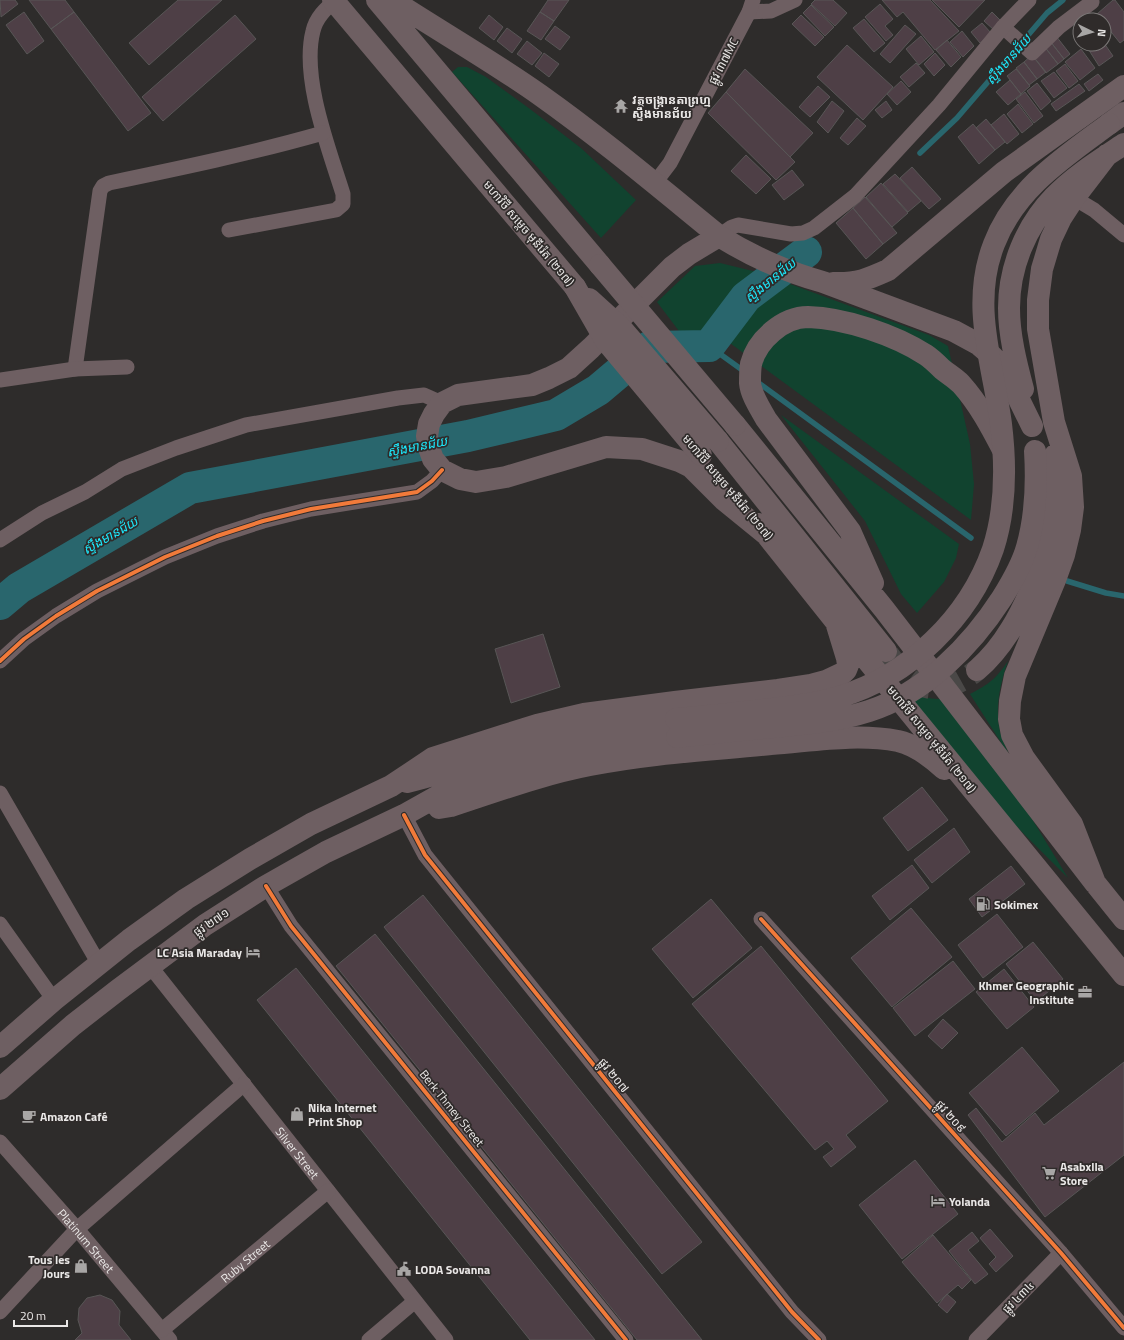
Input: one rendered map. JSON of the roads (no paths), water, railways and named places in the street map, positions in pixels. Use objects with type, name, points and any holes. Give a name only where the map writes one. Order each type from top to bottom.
[{"type":"main road","name":"មហាវិថី សម្តេច មុនីរ៉េត (២១៧)","points":[[334,0],[575,287],[606,341],[702,455],[1124,975]]},
{"type":"main road","points":[[377,0],[735,425],[884,609],[1095,883],[1124,918]]},
{"type":"main road","points":[[392,0],[496,64],[540,94],[579,123],[719,236],[744,251],[814,280],[954,331],[978,344],[993,357],[1007,375],[1032,426]]},
{"type":"main road","points":[[814,280],[847,284],[866,280],[888,270],[1004,172],[1124,86]]},
{"type":"main road","points":[[404,815],[445,792],[514,769],[584,750],[677,728],[811,704],[840,697],[877,682],[925,649],[948,626],[972,593],[983,573],[993,548],[1001,511],[1004,483],[1004,450],[999,408],[984,325],[983,292],[987,268],[993,247],[1000,229],[1015,206],[1033,183],[1054,165],[1116,118]]},
{"type":"main road","points":[[977,670],[990,660],[1010,632],[1025,605],[1046,553],[1053,520],[1057,478],[1054,422],[1038,329],[1038,300],[1042,269],[1051,239],[1061,218],[1074,198],[1116,150]]},
{"type":"main road","points":[[391,786],[440,774],[515,750],[582,732],[816,723],[848,717],[890,702],[912,690],[938,672],[967,646],[981,629],[1007,590],[1019,568],[1027,548],[1032,527],[1036,500],[1037,476],[1035,451],[1032,426],[1014,357],[1009,308],[1016,261],[1025,239],[1038,217],[1054,197],[1076,178],[1116,150]]},
{"type":"main road","points":[[719,236],[689,254],[672,267],[592,348],[570,368],[532,385],[458,395],[441,403],[429,424],[427,436],[433,459],[441,469],[460,479],[476,482],[506,477],[606,448],[642,449],[679,461],[691,467],[724,500],[767,535]]},
{"type":"main road","points":[[575,287],[621,328],[718,441],[886,651]]},
{"type":"main road","points":[[884,609],[850,531],[766,418],[756,402],[750,384],[751,365],[758,348],[768,336],[779,327],[792,320],[807,317],[829,319],[857,325],[892,338],[927,356],[960,383],[987,419],[1004,450]]},
{"type":"main road","points":[[1054,422],[1071,476],[1073,507],[1070,530],[1064,555],[1055,580],[1015,676],[1010,701],[1009,719],[1012,735],[1024,758],[1072,824],[1095,883]]},
{"type":"main road","points":[[0,1047],[54,1000],[129,940],[186,899],[250,859],[311,824],[391,786],[433,758],[537,726],[584,714],[778,690],[826,682],[843,673],[848,665],[836,622]]},
{"type":"main road","points":[[404,815],[451,806],[589,765],[680,753],[858,737],[899,741],[913,746],[928,755],[949,773],[970,786]]},
{"type":"main road","name":"ផ្លូវ ២៧១","points":[[0,1089],[73,1026],[205,925],[266,886],[326,852],[404,815]]},
{"type":"street","points":[[229,230],[336,210],[343,204],[343,194],[323,133],[312,86],[310,54],[315,25],[321,14],[334,0]]},
{"type":"street","points":[[751,6],[772,11],[795,0]]},
{"type":"street","points":[[719,236],[732,227],[738,225],[790,234],[803,233],[814,228],[855,196],[1006,30],[1029,0]]},
{"type":"street","points":[[1006,30],[1032,52],[1059,27],[1092,2]]},
{"type":"street","name":"ផ្លូវ ៣៧MC","points":[[654,184],[670,164],[751,6]]},
{"type":"street","points":[[75,369],[100,191],[103,186],[109,183],[205,163],[284,144],[323,133]]},
{"type":"street","points":[[1074,198],[1094,210],[1124,234]]},
{"type":"street","points":[[0,380],[75,369],[128,367]]},
{"type":"street","points":[[0,540],[42,513],[85,492],[122,469],[176,448],[246,425],[398,398],[424,395],[441,403]]},
{"type":"street","points":[[0,661],[24,639],[56,616],[97,591],[165,557],[217,536],[263,521],[311,510],[417,492],[432,481],[441,469]]},
{"type":"street","points":[[0,793],[99,964]]},
{"type":"street","name":"ផ្លូវ ២០៧","points":[[404,815],[425,855],[792,1312],[819,1340]]},
{"type":"street","name":"Berk Thmey Street","points":[[266,886],[296,932],[626,1340]]},
{"type":"street","name":"ផ្លូវ ២០៩","points":[[760,919],[1061,1253],[1124,1328]]},
{"type":"street","points":[[0,924],[54,1000]]},
{"type":"street","name":"Silver Street","points":[[150,966],[446,1340]]},
{"type":"street","points":[[0,1312],[77,1229],[244,1084]]},
{"type":"street","name":"Platinum Street","points":[[0,1142],[77,1229],[166,1335]]},
{"type":"street","name":"Ruby Street","points":[[166,1335],[328,1191]]},
{"type":"street","name":"ផ្លូវ ៤៣៤","points":[[976,1340],[1061,1253]]},
{"type":"street","points":[[369,1340],[415,1301]]},
{"type":"waterway","name":"ស្ទឹងមានជ័យ","points":[[920,153],[957,118],[1047,13],[1063,0]]},
{"type":"waterway","name":"ស្ទឹងមានជ័យ","points":[[0,604],[19,588],[190,488],[468,436],[556,415],[598,390],[649,347],[709,346],[746,297],[806,252]]},
{"type":"waterway","points":[[709,346],[745,372]]},
{"type":"waterway","points":[[756,381],[971,538]]},
{"type":"waterway","points":[[1067,581],[1106,593],[1124,596]]},
{"type":"tunnel","points":[[888,654],[905,675],[914,682],[933,688],[951,686],[960,682],[977,670]]},
{"type":"place","name":"វត្តចង្ក្រានតាព្រហ្ម ស្ទឹងមានជ័យ","points":[[621,106]]},
{"type":"place","name":"Sokimex","points":[[983,904]]},
{"type":"place","name":"LC Asia Maraday","points":[[253,952]]},
{"type":"place","name":"Khmer Geographic Institute","points":[[1085,992]]},
{"type":"place","name":"Nika Internet Print Shop","points":[[297,1114]]},
{"type":"place","name":"Amazon Café","points":[[29,1116]]},
{"type":"place","name":"Asabxlla Store","points":[[1049,1173]]},
{"type":"place","name":"Yolanda","points":[[938,1201]]},
{"type":"place","name":"Tous les Jours","points":[[81,1266]]},
{"type":"place","name":"LODA Sovanna","points":[[404,1269]]}]
